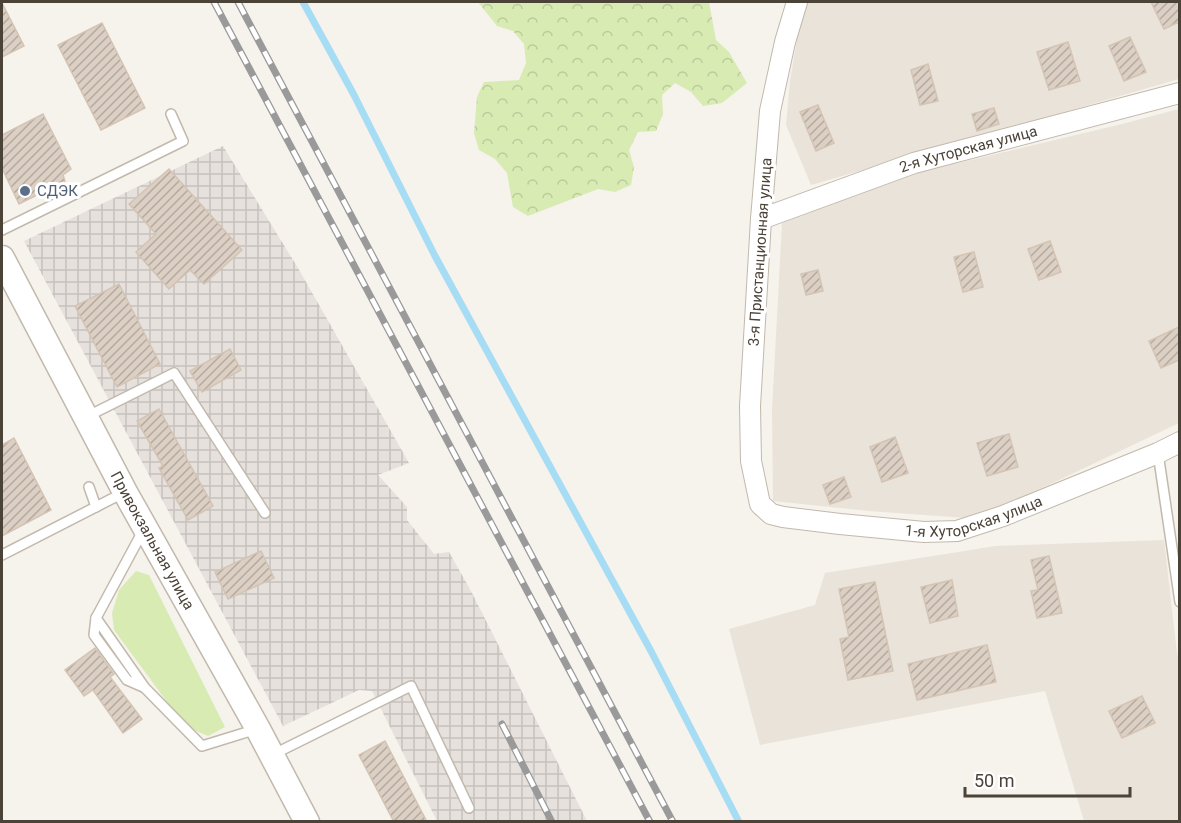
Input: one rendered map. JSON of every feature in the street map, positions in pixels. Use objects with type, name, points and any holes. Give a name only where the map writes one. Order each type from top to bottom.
[{"type":"street","name":"3-я Пристанционная улица","points":[[760,504],[751,460],[750,406],[761,219],[770,111],[785,42],[797,2]]},
{"type":"street","name":"2-я Хуторская улица","points":[[761,219],[914,163],[1179,93]]},
{"type":"street","name":"Привокзальная улица","points":[[5,271],[307,822]]},
{"type":"street","name":"1-я Хуторская улица","points":[[760,504],[771,514],[783,517],[924,532],[957,531],[1003,516],[1158,453],[1179,442]]},
{"type":"lane","points":[[2,230],[183,141],[171,114]]},
{"type":"lane","points":[[85,417],[174,373],[264,513]]},
{"type":"lane","points":[[1158,453],[1179,602]]},
{"type":"lane","points":[[89,487],[96,507]]},
{"type":"lane","points":[[2,555],[125,492]]},
{"type":"lane","points":[[145,527],[96,618],[145,688],[202,746],[258,729]]},
{"type":"lane","points":[[272,755],[411,686],[469,808]]},
{"type":"shaded area","points":[[806,2],[1179,2],[1179,79],[811,185],[786,125],[790,81]]},
{"type":"shaded area","points":[[1179,109],[1179,423],[1055,482],[966,518],[773,501],[772,410],[782,223],[908,175]]},
{"type":"shaded area","points":[[223,146],[298,268],[409,463],[378,475],[407,507],[407,520],[434,554],[449,552],[587,821],[437,821],[372,691],[359,690],[283,726],[24,241]]},
{"type":"shaded area","points":[[1164,540],[1179,663],[1179,821],[1084,821],[1045,691],[760,745],[729,629],[815,605],[825,573],[996,546]]},
{"type":"green space","points":[[478,2],[709,2],[716,40],[729,52],[747,83],[722,103],[703,106],[691,92],[675,83],[662,95],[663,114],[656,131],[638,132],[629,150],[634,167],[631,185],[615,192],[598,189],[528,216],[513,207],[507,173],[495,159],[479,150],[474,133],[477,97],[484,82],[519,80],[526,63],[524,44],[513,31],[497,26]]},
{"type":"green space","points":[[136,571],[149,575],[225,727],[208,736],[194,730],[176,714],[114,630],[112,613],[119,590]]},
{"type":"building","points":[[1151,2],[1179,2],[1179,22],[1164,29]]},
{"type":"building","points":[[2,3],[24,46],[2,57]]},
{"type":"building","points":[[102,23],[145,108],[101,130],[58,45]]},
{"type":"building","points":[[1130,37],[1146,72],[1124,81],[1109,46]]},
{"type":"building","points":[[1068,42],[1080,81],[1049,90],[1037,52]]},
{"type":"building","points":[[928,64],[938,101],[920,105],[911,70]]},
{"type":"building","points":[[818,105],[834,143],[816,151],[800,112]]},
{"type":"building","points":[[994,108],[999,124],[977,131],[972,114]]},
{"type":"building","points":[[43,114],[71,169],[63,175],[65,181],[19,204],[2,168],[2,135]]},
{"type":"building","points":[[169,169],[242,250],[204,284],[190,270],[169,289],[136,252],[156,234],[129,204]]},
{"type":"building","points":[[1050,241],[1061,272],[1039,280],[1028,249]]},
{"type":"building","points":[[974,252],[983,287],[963,292],[954,257]]},
{"type":"building","points":[[818,270],[823,291],[806,295],[801,274]]},
{"type":"building","points":[[119,284],[160,364],[117,387],[75,306]]},
{"type":"building","points":[[1179,327],[1179,360],[1161,368],[1149,341]]},
{"type":"building","points":[[230,349],[241,370],[202,392],[190,371]]},
{"type":"building","points":[[159,409],[213,506],[188,520],[159,468],[163,466],[137,421]]},
{"type":"building","points":[[1009,434],[1018,467],[987,476],[977,443]]},
{"type":"building","points":[[895,437],[908,473],[882,482],[870,447]]},
{"type":"building","points":[[14,438],[51,510],[2,536],[2,445]]},
{"type":"building","points":[[844,477],[851,497],[830,504],[823,485]]},
{"type":"building","points":[[261,551],[274,578],[228,599],[215,572]]},
{"type":"building","points":[[1049,556],[1062,613],[1037,618],[1031,591],[1038,590],[1031,560]]},
{"type":"building","points":[[952,580],[958,616],[930,623],[921,587]]},
{"type":"building","points":[[875,582],[893,671],[848,680],[840,639],[849,637],[839,589]]},
{"type":"building","points":[[987,645],[996,682],[917,700],[908,664]]},
{"type":"building","points":[[95,648],[114,674],[110,677],[142,719],[123,733],[93,690],[84,696],[65,670]]},
{"type":"building","points":[[1142,696],[1155,723],[1122,738],[1109,711]]},
{"type":"building","points":[[385,741],[427,822],[394,822],[359,755]]},
{"type":"waterway","points":[[303,2],[354,95],[435,256],[652,653],[739,822]]},
{"type":"railway","points":[[214,2],[650,822]]},
{"type":"railway","points":[[238,2],[673,822]]},
{"type":"railway","points":[[502,724],[552,822]]},
{"type":"place","name":"СДЭК","points":[[25,191]]}]
